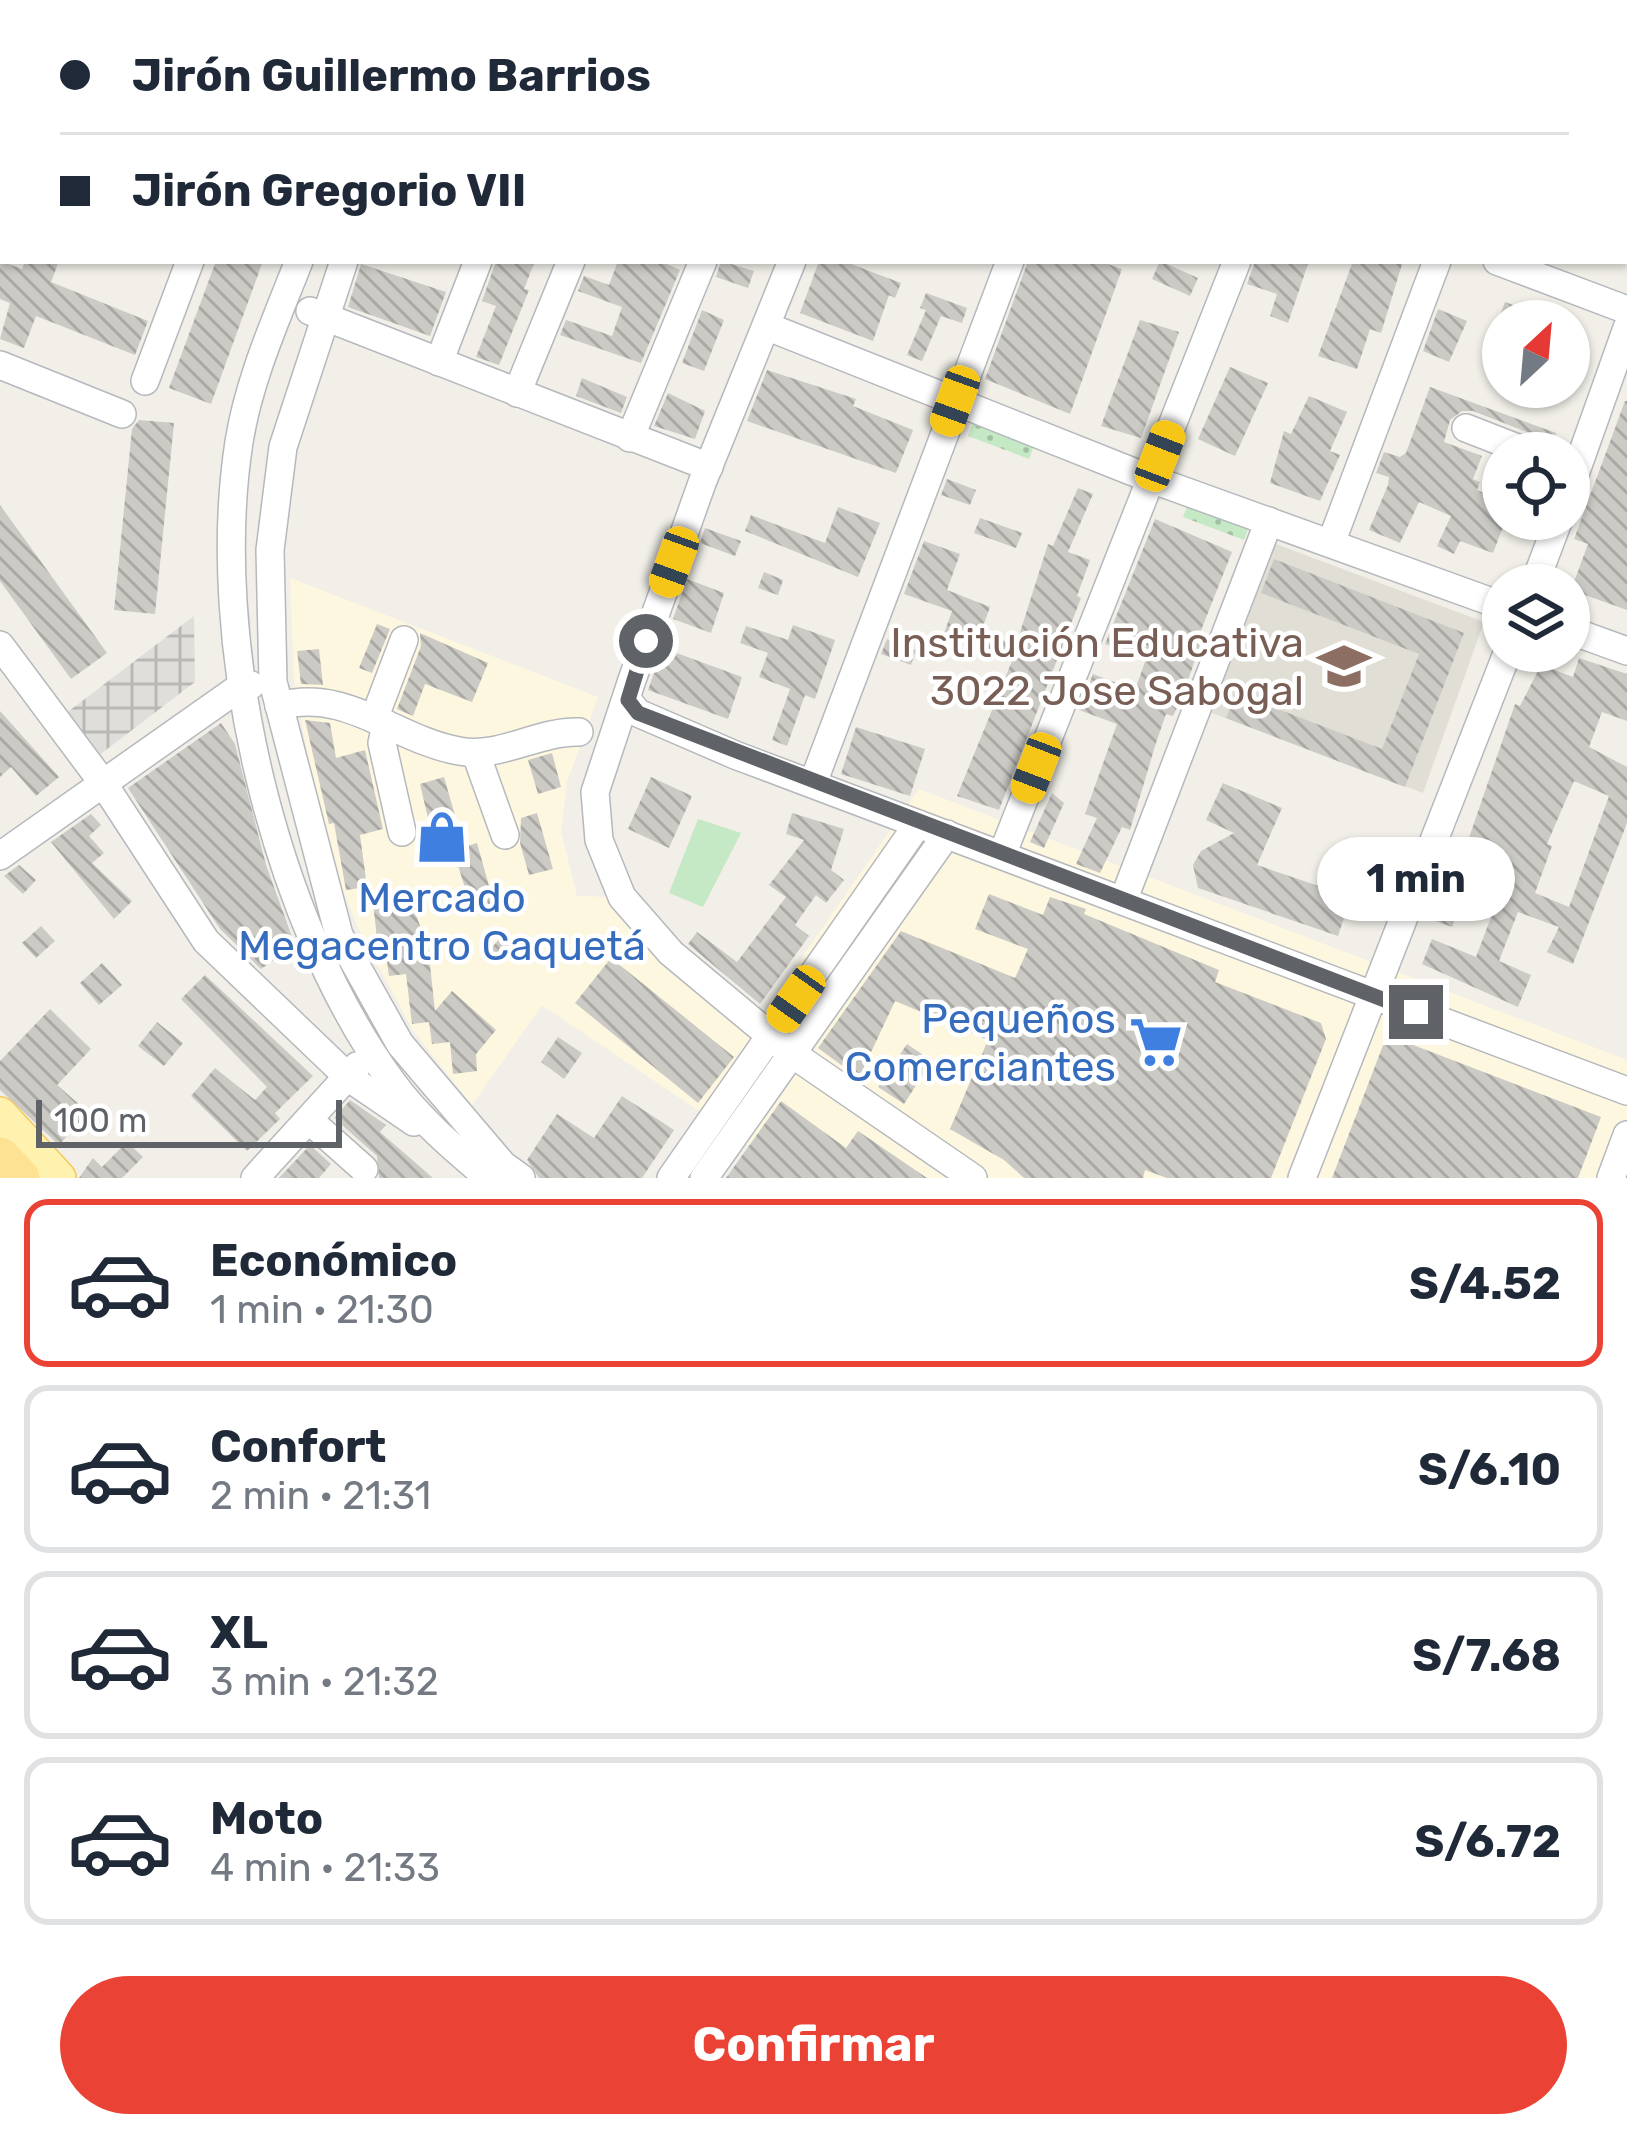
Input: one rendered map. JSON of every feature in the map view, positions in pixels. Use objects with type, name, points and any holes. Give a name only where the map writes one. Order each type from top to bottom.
[{"type":"highway","points":[[0,1157],[20,1178]]},
{"type":"main road","points":[[0,1114],[59,1178]]},
{"type":"street","points":[[145,381],[189,264]]},
{"type":"street","points":[[297,264],[261,358],[240,440],[230,570],[246,731],[293,886],[382,1038],[503,1165],[521,1178]]},
{"type":"street","points":[[343,264],[283,447],[271,550],[276,694],[339,935],[382,1038],[393,1082],[448,1144]]},
{"type":"street","points":[[439,362],[477,264]]},
{"type":"street","points":[[517,393],[571,264]]},
{"type":"street","points":[[630,438],[702,264]]},
{"type":"street","points":[[791,264],[709,467],[595,792],[598,840],[622,897],[671,953],[781,1043],[973,1178]]},
{"type":"street","points":[[813,783],[1009,264]]},
{"type":"street","points":[[1002,855],[1236,264]]},
{"type":"street","points":[[1331,543],[1436,264]]},
{"type":"street","points":[[1505,264],[1627,310]]},
{"type":"street","points":[[284,300],[709,467]]},
{"type":"street","points":[[766,326],[1151,479],[1482,598]]},
{"type":"street","points":[[1589,432],[1627,328]]},
{"type":"street","points":[[0,365],[122,414]]},
{"type":"street","points":[[1466,428],[1482,434]]},
{"type":"street","points":[[240,440],[283,447]]},
{"type":"street","points":[[1123,901],[1269,521]]},
{"type":"street","points":[[1590,637],[1627,650]]},
{"type":"street","points":[[402,832],[380,721],[404,640]]},
{"type":"street","points":[[0,645],[103,783],[206,941],[348,1077],[448,1144],[489,1178]]},
{"type":"street","points":[[1302,1178],[1500,672]]},
{"type":"street","points":[[0,856],[240,687],[320,700],[437,746],[476,754],[541,735],[579,732]]},
{"type":"street","points":[[628,700],[638,713],[813,783],[1627,1091]]},
{"type":"street","points":[[476,754],[505,835]]},
{"type":"street","points":[[704,1178],[781,1043],[918,824]]},
{"type":"street","points":[[671,1178],[947,834]]},
{"type":"street","points":[[255,1178],[382,1038]]},
{"type":"street","points":[[309,1120],[364,1168]]},
{"type":"street","points":[[1611,1178],[1627,1135]]},
{"type":"shaded area","name":"Institución Educativa 3022 Jose Sabogal","points":[[1263,539],[1482,621],[1423,793],[1204,710]]},
{"type":"shaded area","points":[[290,578],[598,697],[567,782],[561,832],[577,896],[622,897],[757,1022],[919,789],[1627,1060],[1627,1178],[728,1178],[752,1147],[542,1005],[472,1105],[414,1032],[361,934],[323,843],[294,680]]},
{"type":"shaded area","points":[[194,616],[195,682],[98,756],[65,714]]},
{"type":"green space","points":[[974,420],[1035,443],[1029,459],[968,436]]},
{"type":"green space","points":[[1189,501],[1250,524],[1244,540],[1183,517]]},
{"type":"green space","points":[[698,819],[741,833],[703,907],[669,893]]},
{"type":"building","points":[[0,264],[22,269],[24,264],[58,264],[51,282],[148,321],[135,355],[36,316],[24,348],[0,339],[10,303],[0,299]]},
{"type":"building","points":[[215,264],[262,264],[211,404],[169,388]]},
{"type":"building","points":[[361,264],[446,292],[430,336],[348,307]]},
{"type":"building","points":[[495,264],[534,264],[524,289],[529,290],[499,365],[476,357],[496,306],[482,301]]},
{"type":"building","points":[[617,264],[667,264],[680,270],[641,363],[560,335],[566,320],[612,336],[622,307],[578,291],[584,276],[609,285]]},
{"type":"building","points":[[720,264],[754,271],[748,288],[716,277]]},
{"type":"building","points":[[818,264],[851,264],[901,283],[895,298],[889,295],[873,341],[800,313]]},
{"type":"building","points":[[1027,264],[1108,264],[1122,269],[1070,414],[985,379]]},
{"type":"building","points":[[1159,264],[1198,278],[1190,296],[1152,279]]},
{"type":"building","points":[[1254,264],[1308,264],[1288,323],[1270,316],[1277,294],[1247,284]]},
{"type":"building","points":[[1352,264],[1402,264],[1381,333],[1370,329],[1357,369],[1318,356]]},
{"type":"building","points":[[926,293],[967,308],[962,323],[941,316],[922,361],[907,355],[926,310],[920,308]]},
{"type":"building","points":[[1438,309],[1467,321],[1449,362],[1423,351]]},
{"type":"building","points":[[702,310],[724,320],[704,371],[682,363]]},
{"type":"building","points":[[1140,320],[1179,332],[1141,438],[1101,426]]},
{"type":"building","points":[[1230,367],[1268,383],[1235,456],[1198,439]]},
{"type":"building","points":[[767,370],[856,399],[853,406],[913,430],[896,473],[747,421]]},
{"type":"building","points":[[582,378],[627,397],[621,413],[576,396]]},
{"type":"building","points":[[1430,387],[1553,432],[1527,432],[1473,411],[1462,411],[1450,420],[1444,442],[1482,456],[1473,479],[1480,482],[1477,490],[1482,492],[1482,540],[1498,540],[1493,553],[1460,541],[1454,554],[1437,546],[1451,516],[1419,502],[1400,543],[1369,530],[1388,485],[1389,477],[1376,473],[1384,452],[1400,457],[1406,453]]},
{"type":"building","points":[[668,393],[705,411],[695,439],[654,426]]},
{"type":"building","points":[[1309,396],[1347,412],[1330,451],[1340,455],[1320,501],[1270,483],[1284,431],[1291,434]]},
{"type":"building","points":[[1627,401],[1627,610],[1590,597],[1590,564],[1581,564],[1588,544],[1577,540],[1590,540],[1590,496]]},
{"type":"building","points":[[139,420],[174,423],[155,614],[114,610],[132,429]]},
{"type":"building","points":[[947,479],[976,490],[970,505],[941,495]]},
{"type":"building","points":[[1078,488],[1093,494],[1068,552],[1090,560],[1077,596],[1081,598],[999,810],[957,796],[1012,661],[943,636],[952,611],[904,594],[924,541],[960,554],[947,590],[990,607],[981,632],[1016,645],[1048,544],[1053,546]]},
{"type":"building","points":[[0,505],[107,653],[71,679],[0,581]]},
{"type":"building","points":[[838,507],[880,523],[858,577],[745,531],[751,515],[825,543]]},
{"type":"building","points":[[980,518],[1022,533],[1016,548],[974,533]]},
{"type":"building","points":[[1155,519],[1232,552],[1196,643],[1200,645],[1182,698],[1173,716],[1166,714],[1130,830],[1122,827],[1100,873],[1076,864],[1097,818],[1085,814],[1117,724],[1079,710],[1093,674],[1135,690],[1146,659],[1105,644]]},
{"type":"building","points":[[705,528],[741,541],[735,556],[700,543]]},
{"type":"building","points":[[1274,559],[1464,633],[1405,787],[1226,718],[1236,693],[1382,749],[1419,654],[1261,593]]},
{"type":"building","points":[[764,572],[783,580],[778,595],[758,588]]},
{"type":"building","points":[[687,579],[724,593],[711,633],[673,619]]},
{"type":"building","points":[[377,624],[390,629],[372,673],[359,668]]},
{"type":"building","points":[[793,625],[835,640],[815,699],[805,695],[787,746],[772,740],[790,689],[759,677],[768,653],[740,643],[746,626],[788,640]]},
{"type":"building","points":[[420,633],[488,663],[472,702],[425,684],[413,716],[397,709],[421,646]]},
{"type":"building","points":[[887,639],[916,650],[911,665],[881,654]]},
{"type":"building","points":[[663,648],[742,677],[728,719],[648,690]]},
{"type":"building","points":[[319,649],[323,685],[301,684],[297,651]]},
{"type":"building","points":[[1590,662],[1627,674],[1627,721],[1602,712],[1589,747],[1627,767],[1627,823],[1573,964],[1547,952],[1559,927],[1518,912],[1499,961],[1531,975],[1518,1007],[1422,964],[1432,939],[1476,957],[1499,896],[1468,887],[1452,927],[1430,919],[1441,890],[1450,893],[1515,704],[1520,706],[1537,672],[1573,677],[1575,672],[1590,672]],"holes":[[[1574,781],[1609,796],[1569,907],[1535,893],[1552,846],[1547,844]]]},
{"type":"building","points":[[0,711],[59,777],[36,796],[11,767],[0,777]]},
{"type":"building","points":[[305,720],[330,723],[336,758],[365,750],[383,829],[360,835],[367,887],[346,890],[334,823],[329,824]]},
{"type":"building","points":[[221,723],[235,744],[266,865],[295,945],[261,969],[220,929],[128,788]]},
{"type":"building","points":[[856,727],[925,749],[910,796],[841,774]]},
{"type":"building","points":[[552,753],[561,787],[538,794],[528,760]]},
{"type":"building","points":[[444,777],[464,847],[477,843],[494,904],[472,910],[455,856],[438,861],[420,784]]},
{"type":"building","points":[[651,777],[692,796],[669,848],[628,829]]},
{"type":"building","points":[[1223,783],[1282,808],[1257,865],[1351,897],[1338,936],[1198,888],[1193,865],[1201,851],[1234,833],[1206,820]]},
{"type":"building","points":[[1052,793],[1064,803],[1044,848],[1030,842]]},
{"type":"building","points":[[537,813],[553,869],[529,875],[520,843],[521,818]]},
{"type":"building","points":[[792,813],[844,829],[831,870],[844,880],[826,903],[816,895],[795,925],[809,936],[760,1004],[688,944],[697,932],[737,962],[786,897],[769,885],[804,840],[786,834]]},
{"type":"building","points":[[91,814],[101,825],[89,836],[104,853],[92,863],[132,901],[114,919],[51,842]]},
{"type":"building","points":[[19,865],[36,880],[23,894],[4,876]]},
{"type":"building","points":[[989,894],[1043,915],[1050,897],[1086,909],[1084,914],[1219,970],[1215,982],[1321,1023],[1326,1039],[1271,1178],[1167,1178],[1145,1170],[1143,1178],[1024,1178],[1004,1160],[950,1129],[988,1040],[895,1001],[859,1078],[818,1048],[901,931],[1015,978],[1028,949],[975,929]]},
{"type":"building","points":[[410,899],[428,947],[435,1011],[452,991],[496,1030],[476,1054],[477,1071],[453,1074],[450,1042],[432,1044],[429,1022],[412,1024],[406,974],[389,976],[386,955],[379,956],[373,903]]},
{"type":"building","points":[[41,926],[55,941],[36,958],[22,943]]},
{"type":"building","points":[[505,932],[518,944],[503,962],[489,951]]},
{"type":"building","points":[[611,958],[734,1057],[698,1103],[575,1003]]},
{"type":"building","points":[[102,963],[122,985],[99,1005],[80,983]]},
{"type":"building","points":[[205,975],[313,1076],[275,1113],[280,1119],[247,1151],[191,1096],[215,1068],[255,1100],[267,1087],[181,999]]},
{"type":"building","points":[[50,1009],[91,1049],[57,1085],[88,1112],[59,1145],[0,1090],[0,1061]]},
{"type":"building","points":[[157,1022],[183,1043],[164,1066],[138,1046]]},
{"type":"building","points":[[1387,1035],[1601,1117],[1578,1178],[1332,1178]]},
{"type":"building","points":[[558,1037],[582,1053],[564,1079],[541,1062]]},
{"type":"building","points":[[907,1044],[932,1061],[904,1104],[878,1087]]},
{"type":"building","points":[[622,1096],[674,1130],[642,1178],[539,1178],[527,1160],[557,1114],[594,1138]]},
{"type":"building","points":[[350,1100],[386,1125],[380,1132],[433,1178],[379,1178],[377,1156],[334,1118]]},
{"type":"building","points":[[781,1101],[846,1148],[858,1131],[927,1178],[726,1178]]},
{"type":"building","points":[[127,1142],[143,1157],[122,1178],[79,1178],[93,1158],[102,1167]]},
{"type":"building","points":[[310,1145],[331,1164],[319,1178],[279,1178]]},
{"type":"place","name":"Institución Educativa 3022 Jose Sabogal","points":[[1344,666]]},
{"type":"place","name":"Mercado Megacentro Caquetá","points":[[442,837]]},
{"type":"place","name":"Pequeños Comerciantes","points":[[1156,1042]]},
{"type":"route","points":[[646,641],[628,700],[638,713],[735,755],[1416,1012]]}]
